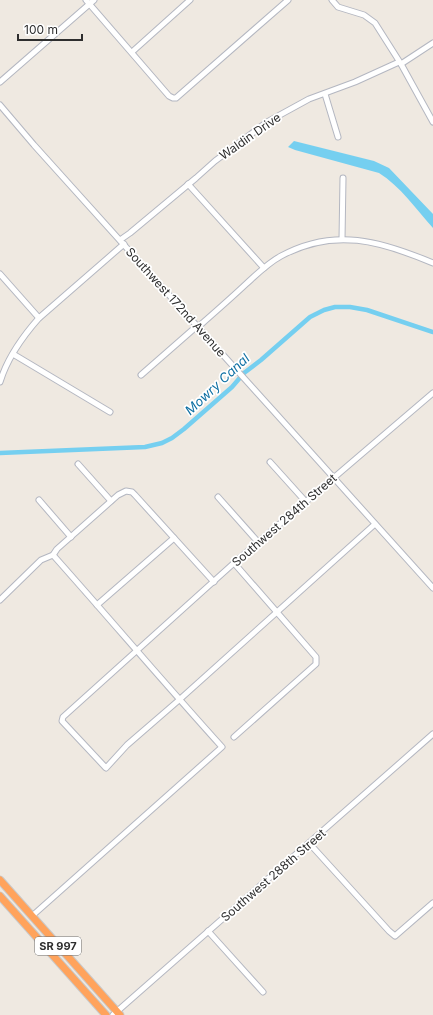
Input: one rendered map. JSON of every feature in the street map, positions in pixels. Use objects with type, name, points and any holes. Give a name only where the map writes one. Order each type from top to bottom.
[{"type":"highway","name":"SR 997","points":[[0,880],[117,1014]]},
{"type":"highway","name":"SR 997","points":[[0,896],[106,1015]]},
{"type":"street","points":[[132,52],[190,0]]},
{"type":"street","points":[[0,82],[90,1],[169,96],[176,98],[288,0]]},
{"type":"street","points":[[332,0],[338,7],[364,15],[375,23],[400,63],[433,122]]},
{"type":"street","name":"Waldin Drive","points":[[0,382],[28,329],[38,318],[130,233],[215,161],[267,122],[309,99],[325,94],[400,63],[433,43]]},
{"type":"street","points":[[325,94],[338,137]]},
{"type":"street","name":"Southwest 172nd Avenue","points":[[0,105],[198,326],[238,373],[433,588]]},
{"type":"street","points":[[342,239],[343,178]]},
{"type":"street","points":[[188,184],[264,268]]},
{"type":"street","points":[[141,375],[264,268],[280,256],[301,246],[342,239],[376,243],[433,263]]},
{"type":"street","points":[[0,274],[38,318]]},
{"type":"street","points":[[14,354],[110,412]]},
{"type":"street","name":"Southwest 284th Street","points":[[179,700],[127,744],[106,768],[62,721],[63,717],[234,563],[433,393]]},
{"type":"street","points":[[270,462],[306,502]]},
{"type":"street","points":[[78,464],[111,501]]},
{"type":"street","points":[[0,600],[41,560],[53,555],[57,549],[111,501],[126,491],[132,492],[135,495],[214,582]]},
{"type":"street","points":[[218,497],[259,543]]},
{"type":"street","points":[[38,500],[70,537]]},
{"type":"street","points":[[179,700],[375,524]]},
{"type":"street","points":[[97,605],[174,538]]},
{"type":"street","points":[[32,916],[222,748],[53,555]]},
{"type":"street","points":[[234,563],[316,657],[316,664],[234,737]]},
{"type":"street","name":"Southwest 288th Street","points":[[117,1014],[433,734]]},
{"type":"street","points":[[309,843],[395,936],[433,903]]},
{"type":"street","points":[[208,932],[264,992]]},
{"type":"water","points":[[294,141],[374,161],[389,168],[433,214],[433,228],[401,191],[387,178],[379,173],[288,147]]},
{"type":"waterway","name":"Mowry Canal","points":[[0,453],[145,447],[162,443],[184,429],[232,387],[244,373],[310,317],[324,310],[335,307],[350,307],[367,310],[433,332]]}]
